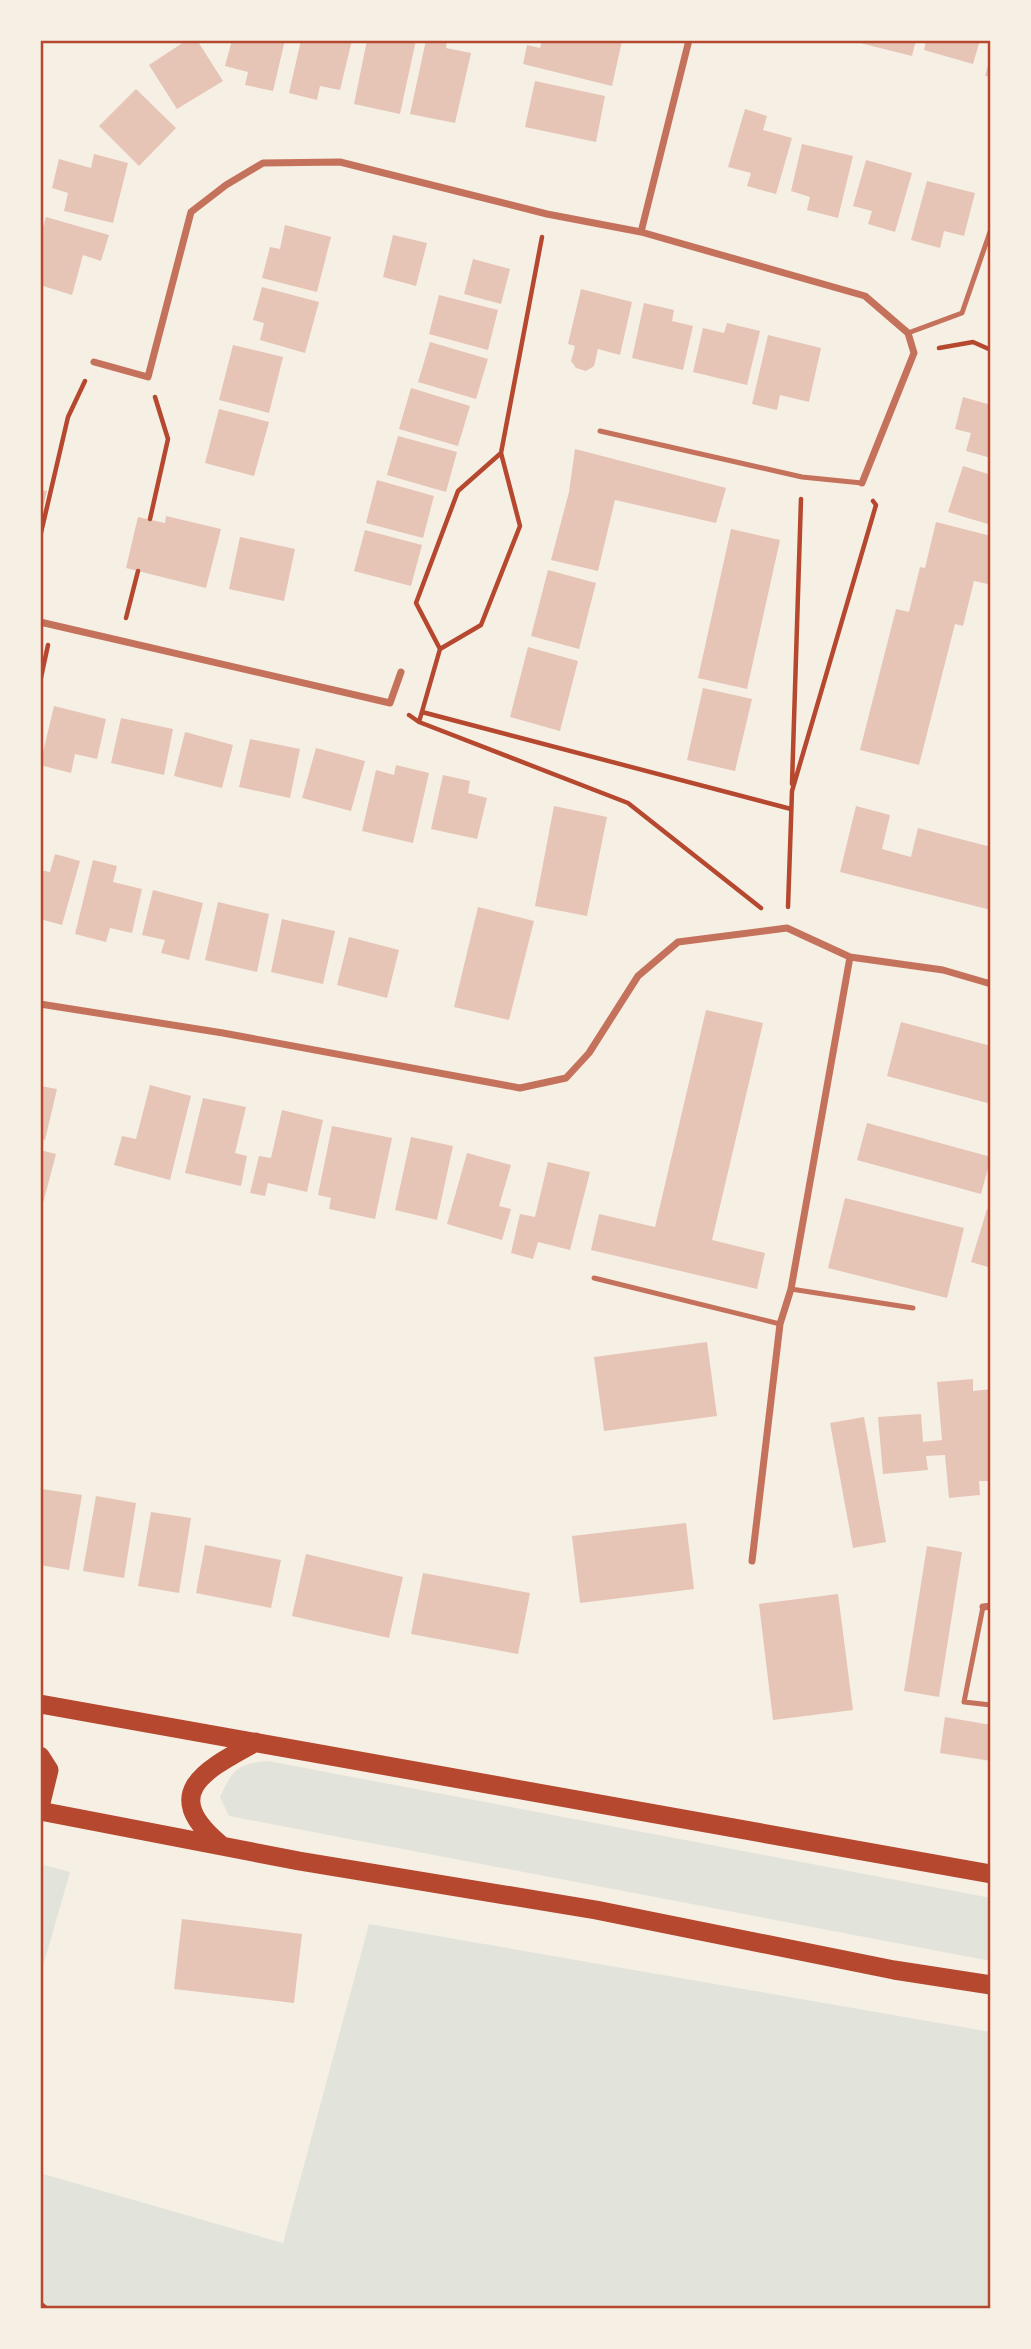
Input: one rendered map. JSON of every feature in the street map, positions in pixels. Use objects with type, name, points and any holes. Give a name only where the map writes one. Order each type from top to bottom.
[{"type":"highway","points":[[40,1703],[991,1874]]},
{"type":"highway","points":[[221,1846],[197,1825],[191,1798],[199,1778],[256,1742]]},
{"type":"highway","points":[[40,1756],[49,1770],[40,1809],[407,1881],[596,1910],[894,1970],[991,1985]]},
{"type":"street","points":[[641,232],[689,40]]},
{"type":"street","points":[[94,362],[148,377],[191,212],[226,185],[263,163],[340,162],[547,214],[641,232],[865,296],[908,333],[914,353],[862,483]]},
{"type":"street","points":[[40,622],[390,703],[401,672]]},
{"type":"street","points":[[40,1004],[222,1033],[520,1088],[566,1078],[589,1053],[638,976],[678,942],[787,928],[850,957],[943,970],[991,984]]},
{"type":"street","points":[[752,1561],[780,1324],[791,1289],[850,957]]},
{"type":"lane","points":[[908,333],[962,313],[991,229]]},
{"type":"lane","points":[[600,431],[802,477],[862,483]]},
{"type":"lane","points":[[594,1278],[780,1324]]},
{"type":"lane","points":[[791,1289],[913,1308]]},
{"type":"lane","points":[[987,1607],[964,1702],[991,1706]]},
{"type":"path","points":[[440,649],[481,625],[520,526],[500,453],[547,214]]},
{"type":"path","points":[[914,353],[973,342],[991,350]]},
{"type":"path","points":[[40,537],[68,417],[94,362]]},
{"type":"path","points":[[148,377],[169,439],[150,519]]},
{"type":"path","points":[[419,722],[440,649],[416,603],[458,491],[500,453]]},
{"type":"path","points":[[787,928],[802,477]]},
{"type":"path","points":[[792,791],[876,505],[862,483]]},
{"type":"path","points":[[120,640],[138,571]]},
{"type":"path","points":[[40,682],[50,624]]},
{"type":"path","points":[[390,703],[419,722],[628,803],[787,928]]},
{"type":"path","points":[[422,712],[791,809]]},
{"type":"path","points":[[40,2303],[47,2309]]},
{"type":"shaded area","points":[[268,1761],[991,1898],[991,1961],[229,1816],[220,1797],[233,1774],[243,1766]]},
{"type":"shaded area","points":[[40,1864],[70,1872],[40,1977]]},
{"type":"shaded area","points":[[369,1924],[991,2032],[991,2309],[40,2309],[40,2173],[283,2243]]},
{"type":"building","points":[[187,40],[197,40],[223,81],[177,109],[149,65]]},
{"type":"building","points":[[232,40],[285,40],[273,91],[245,85],[248,72],[225,66]]},
{"type":"building","points":[[301,40],[352,40],[340,90],[320,86],[317,100],[289,93]]},
{"type":"building","points":[[367,40],[416,40],[400,114],[354,104]]},
{"type":"building","points":[[426,40],[447,40],[446,48],[471,53],[455,123],[410,114]]},
{"type":"building","points":[[542,40],[622,41],[612,86],[523,64],[527,45],[540,48]]},
{"type":"building","points":[[848,40],[916,40],[912,56]]},
{"type":"building","points":[[926,40],[980,40],[973,64],[924,50]]},
{"type":"building","points":[[991,55],[991,77],[985,76]]},
{"type":"building","points":[[535,81],[605,96],[596,142],[525,127]]},
{"type":"building","points":[[136,89],[176,128],[139,166],[99,126]]},
{"type":"building","points":[[745,109],[767,116],[763,130],[792,138],[776,194],[747,186],[751,173],[728,167]]},
{"type":"building","points":[[802,144],[853,156],[838,218],[807,210],[810,197],[791,191]]},
{"type":"building","points":[[94,154],[128,163],[113,223],[64,211],[68,193],[52,188],[59,159],[91,168]]},
{"type":"building","points":[[866,160],[912,173],[895,232],[868,224],[872,211],[853,206]]},
{"type":"building","points":[[927,181],[975,193],[964,236],[944,231],[940,248],[911,240]]},
{"type":"building","points":[[46,217],[109,235],[101,261],[83,255],[72,295],[40,285],[40,237]]},
{"type":"building","points":[[285,225],[331,237],[317,292],[262,278],[270,247],[280,249]]},
{"type":"building","points":[[393,235],[427,243],[416,286],[383,277]]},
{"type":"building","points":[[473,259],[510,269],[501,304],[464,294]]},
{"type":"building","points":[[262,287],[319,302],[305,353],[260,340],[264,323],[253,320]]},
{"type":"building","points":[[581,289],[632,302],[620,355],[598,349],[594,366],[586,371],[576,368],[571,361],[575,346],[568,344]]},
{"type":"building","points":[[439,295],[498,310],[488,350],[429,334]]},
{"type":"building","points":[[644,303],[674,310],[672,321],[693,326],[683,370],[632,358]]},
{"type":"building","points":[[727,323],[760,331],[747,385],[693,372],[703,328],[724,333]]},
{"type":"building","points":[[768,335],[821,348],[809,402],[780,395],[777,410],[752,404]]},
{"type":"building","points":[[430,342],[488,359],[476,399],[418,382]]},
{"type":"building","points":[[233,345],[283,357],[269,413],[219,400]]},
{"type":"building","points":[[411,388],[470,406],[458,446],[399,429]]},
{"type":"building","points":[[963,397],[991,405],[991,458],[966,451],[971,433],[955,429]]},
{"type":"building","points":[[219,409],[269,422],[254,476],[205,463]]},
{"type":"building","points":[[398,436],[457,452],[446,492],[387,475]]},
{"type":"building","points":[[575,449],[726,488],[716,523],[615,500],[598,571],[551,560],[569,492]]},
{"type":"building","points":[[963,466],[991,475],[991,525],[948,512]]},
{"type":"building","points":[[377,480],[434,496],[423,538],[366,523]]},
{"type":"building","points":[[40,490],[47,491],[41,516],[40,516]]},
{"type":"building","points":[[166,516],[221,529],[206,588],[126,568],[138,517],[165,523]]},
{"type":"building","points":[[936,522],[991,536],[991,573],[988,584],[974,581],[963,626],[955,624],[919,765],[860,750],[896,609],[909,612],[920,567],[925,568]]},
{"type":"building","points":[[731,529],[780,540],[747,689],[698,678]]},
{"type":"building","points":[[365,530],[422,545],[411,586],[354,571]]},
{"type":"building","points":[[240,537],[295,549],[284,601],[229,589]]},
{"type":"building","points":[[548,570],[596,583],[579,649],[531,636]]},
{"type":"building","points":[[528,647],[578,661],[560,731],[510,717]]},
{"type":"building","points":[[703,688],[752,699],[735,771],[687,760]]},
{"type":"building","points":[[54,706],[106,719],[97,759],[75,754],[71,773],[40,765]]},
{"type":"building","points":[[121,718],[173,729],[164,775],[111,763]]},
{"type":"building","points":[[185,732],[233,745],[222,788],[174,776]]},
{"type":"building","points":[[250,739],[300,749],[290,798],[239,787]]},
{"type":"building","points":[[316,748],[365,761],[351,811],[302,798]]},
{"type":"building","points":[[396,765],[429,773],[413,843],[362,831],[376,770],[394,775]]},
{"type":"building","points":[[443,775],[470,781],[468,793],[487,798],[477,839],[431,829]]},
{"type":"building","points":[[554,806],[607,817],[587,916],[535,906]]},
{"type":"building","points":[[856,806],[890,815],[882,849],[911,857],[918,828],[991,847],[991,910],[840,872]]},
{"type":"building","points":[[55,854],[80,861],[62,925],[40,919],[40,870],[50,872]]},
{"type":"building","points":[[93,860],[117,866],[113,882],[142,889],[132,933],[110,928],[106,942],[75,934]]},
{"type":"building","points":[[153,890],[203,903],[189,960],[161,953],[165,940],[142,935]]},
{"type":"building","points":[[218,902],[269,914],[257,972],[205,960]]},
{"type":"building","points":[[478,907],[534,921],[509,1020],[454,1007]]},
{"type":"building","points":[[282,919],[335,931],[323,984],[271,972]]},
{"type":"building","points":[[349,937],[399,950],[387,998],[337,985]]},
{"type":"building","points":[[706,1010],[763,1023],[712,1240],[765,1253],[757,1289],[591,1250],[599,1214],[655,1227]]},
{"type":"building","points":[[901,1022],[991,1046],[991,1104],[887,1076]]},
{"type":"building","points":[[150,1085],[191,1096],[170,1180],[114,1165],[122,1136],[136,1139]]},
{"type":"building","points":[[40,1086],[57,1089],[45,1140],[40,1139]]},
{"type":"building","points":[[203,1098],[246,1107],[235,1153],[247,1156],[241,1186],[185,1173]]},
{"type":"building","points":[[282,1110],[323,1120],[307,1192],[268,1183],[265,1196],[250,1193],[259,1156],[271,1158]]},
{"type":"building","points":[[867,1123],[991,1157],[981,1194],[857,1160]]},
{"type":"building","points":[[332,1126],[392,1138],[375,1219],[329,1209],[331,1198],[318,1195]]},
{"type":"building","points":[[411,1137],[453,1146],[437,1220],[395,1210]]},
{"type":"building","points":[[40,1150],[56,1154],[41,1211],[40,1211]]},
{"type":"building","points":[[467,1153],[511,1165],[499,1206],[511,1209],[502,1240],[447,1224]]},
{"type":"building","points":[[548,1162],[590,1172],[570,1250],[538,1242],[533,1259],[511,1253],[520,1214],[535,1217]]},
{"type":"building","points":[[845,1198],[964,1228],[947,1298],[828,1268]]},
{"type":"building","points":[[987,1209],[991,1210],[991,1268],[971,1262]]},
{"type":"building","points":[[707,1342],[717,1416],[604,1431],[594,1357]]},
{"type":"building","points":[[973,1379],[973,1391],[991,1389],[991,1481],[979,1481],[980,1495],[949,1498],[945,1455],[926,1456],[928,1470],[883,1474],[878,1417],[921,1414],[923,1442],[942,1440],[937,1382]]},
{"type":"building","points":[[864,1417],[886,1542],[853,1548],[830,1423]]},
{"type":"building","points":[[42,1489],[82,1495],[69,1570],[40,1565]]},
{"type":"building","points":[[96,1496],[136,1503],[124,1578],[83,1571]]},
{"type":"building","points":[[151,1512],[191,1518],[179,1593],[138,1586]]},
{"type":"building","points":[[686,1523],[694,1589],[580,1603],[572,1536]]},
{"type":"building","points":[[205,1545],[281,1560],[271,1608],[196,1593]]},
{"type":"building","points":[[927,1546],[962,1552],[939,1697],[904,1691]]},
{"type":"building","points":[[306,1554],[403,1577],[389,1638],[292,1616]]},
{"type":"building","points":[[423,1573],[530,1593],[518,1654],[411,1634]]},
{"type":"building","points":[[838,1594],[853,1710],[773,1720],[759,1604]]},
{"type":"building","points":[[945,1717],[991,1725],[991,1761],[940,1753]]},
{"type":"building","points":[[182,1919],[302,1934],[294,2003],[174,1989]]}]
